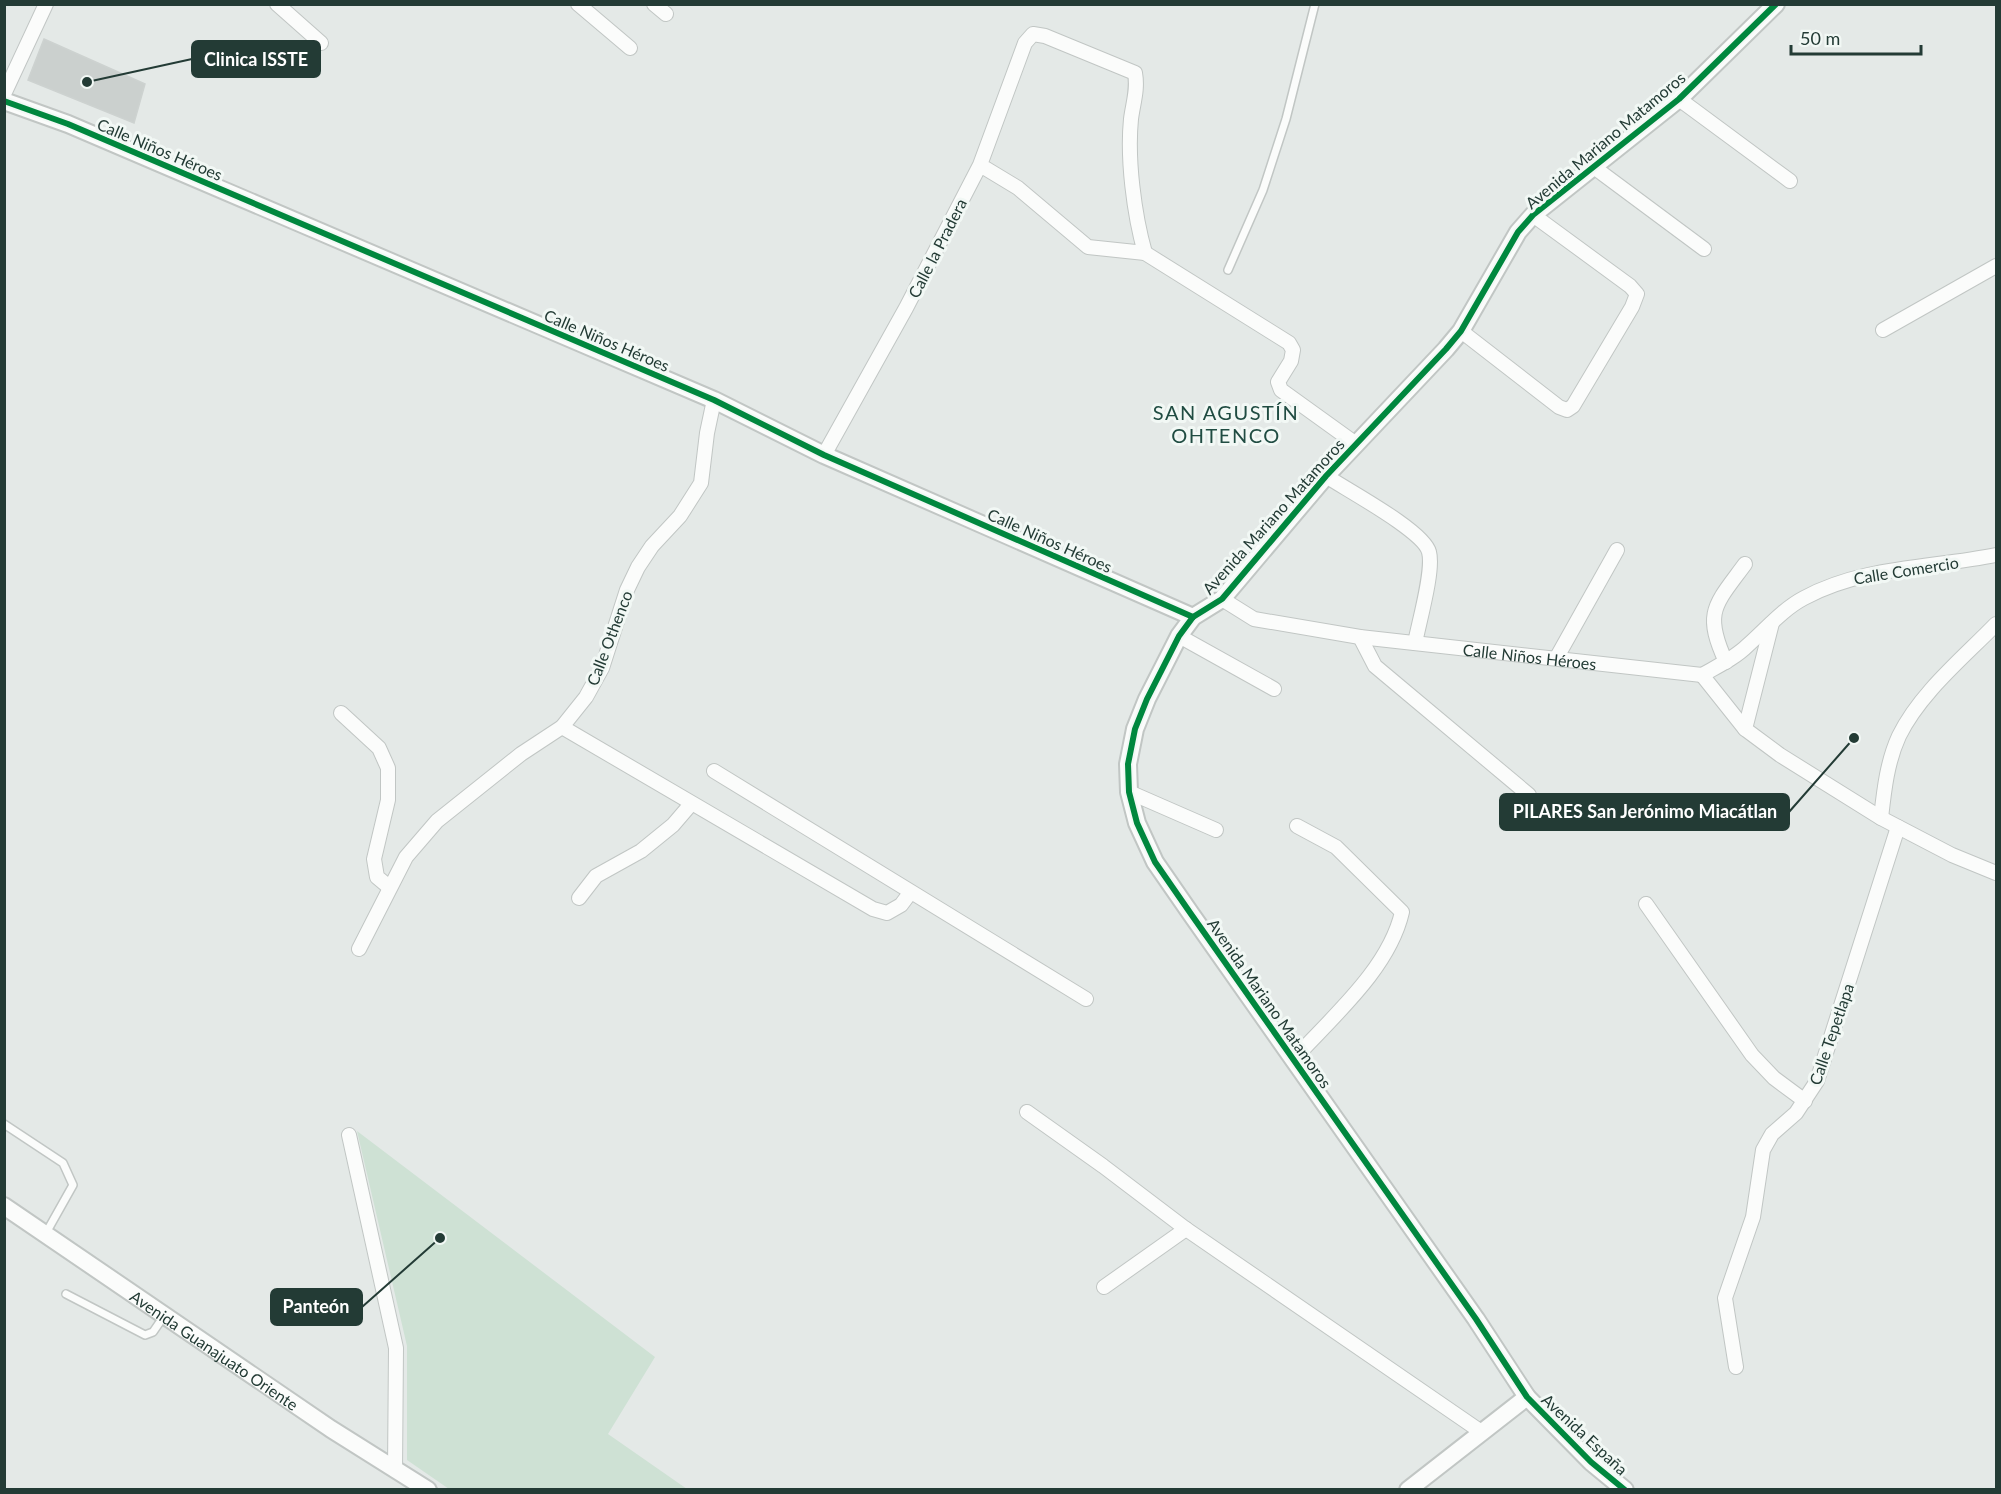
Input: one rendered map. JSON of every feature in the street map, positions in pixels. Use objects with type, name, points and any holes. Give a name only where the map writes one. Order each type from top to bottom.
[{"type":"street","points":[[4,94],[46,4]]},
{"type":"street","points":[[277,4],[321,43]]},
{"type":"street","points":[[578,4],[630,48]]},
{"type":"street","points":[[654,4],[666,14]]},
{"type":"street","name":"Avenida Mariano Matamoros","points":[[1527,1397],[1476,1319],[1155,862],[1137,823],[1129,792],[1128,764],[1135,729],[1179,636],[1193,617],[1221,599],[1326,476],[1401,399],[1461,331],[1518,232],[1533,215],[1679,99],[1776,4]]},
{"type":"street","name":"Calle la Pradera","points":[[824,455],[906,308],[980,165],[1025,44],[1033,34],[1045,36],[1135,73],[1137,86],[1131,120],[1135,215],[1145,253]]},
{"type":"street","points":[[1679,99],[1790,181]]},
{"type":"street","name":"Calle Niños Héroes","points":[[4,101],[69,124],[714,400],[824,455],[1193,617]]},
{"type":"street","points":[[980,165],[1018,188],[1088,247],[1145,253],[1289,343],[1293,350],[1292,361],[1278,382],[1281,390],[1356,444]]},
{"type":"street","points":[[1595,168],[1704,249]]},
{"type":"street","points":[[1461,331],[1559,407],[1567,410],[1573,406],[1632,307],[1637,294],[1635,290],[1533,215]]},
{"type":"street","points":[[1883,330],[1996,266]]},
{"type":"street","name":"Calle Othenco","points":[[359,949],[406,857],[437,821],[521,754],[562,727],[586,697],[602,668],[627,590],[638,567],[652,546],[680,516],[701,483],[707,433],[714,400]]},
{"type":"street","points":[[1326,476],[1405,526],[1424,542],[1429,552],[1430,566],[1415,643]]},
{"type":"street","points":[[1557,657],[1617,550]]},
{"type":"street","name":"Calle Comercio","points":[[1702,675],[1726,662],[1803,599],[1865,574],[1996,555]]},
{"type":"street","points":[[1726,662],[1715,638],[1713,615],[1718,602],[1745,564]]},
{"type":"street","name":"Calle Niños Héroes","points":[[1221,599],[1254,619],[1360,637],[1557,657],[1702,675]]},
{"type":"street","points":[[1745,729],[1773,622]]},
{"type":"street","points":[[1881,818],[1884,782],[1899,737],[1914,713],[1948,673],[1996,624]]},
{"type":"street","points":[[1179,636],[1274,689]]},
{"type":"street","points":[[1360,637],[1375,666],[1529,795]]},
{"type":"street","points":[[1702,675],[1745,729],[1780,755],[1881,818],[1952,855],[1996,873]]},
{"type":"street","points":[[341,713],[379,748],[388,768],[388,800],[374,859],[376,877],[389,887]]},
{"type":"street","points":[[562,727],[873,909],[887,913],[901,904],[910,893]]},
{"type":"street","points":[[714,771],[1086,999]]},
{"type":"street","points":[[1129,792],[1215,830]]},
{"type":"street","points":[[579,898],[596,876],[641,851],[674,825],[691,804]]},
{"type":"street","points":[[1293,1060],[1383,960],[1398,930],[1402,912],[1336,847],[1297,826]]},
{"type":"street","name":"Calle Tepetlapa","points":[[1736,1367],[1725,1298],[1728,1282],[1753,1217],[1763,1150],[1772,1134],[1805,1101],[1817,1081],[1898,827]]},
{"type":"street","points":[[1646,904],[1752,1055],[1774,1078],[1805,1101]]},
{"type":"street","points":[[1027,1112],[1186,1229],[1480,1431]]},
{"type":"street","points":[[349,1135],[396,1348],[395,1470]]},
{"type":"street","name":"Avenida Guanajuato Oriente","points":[[4,1206],[331,1430],[428,1490]]},
{"type":"street","points":[[1104,1287],[1186,1229]]},
{"type":"street","points":[[1408,1490],[1480,1431],[1527,1397]]},
{"type":"street","name":"Avenida España","points":[[1527,1397],[1591,1462],[1625,1490]]},
{"type":"lane","points":[[1228,270],[1263,189],[1273,159],[1314,4]]},
{"type":"lane","points":[[4,1124],[63,1163],[74,1185],[46,1233]]},
{"type":"lane","points":[[66,1294],[145,1335],[153,1332],[164,1316]]},
{"type":"green space","points":[[357,1131],[655,1357],[608,1434],[687,1489],[449,1489],[407,1460],[407,1346]]},
{"type":"building","points":[[44,39],[145,84],[134,123],[28,80]]},
{"type":"cycle path","points":[[1625,1490],[1591,1462],[1527,1397],[1476,1319],[1155,862],[1137,823],[1129,792],[1128,764],[1135,729],[1147,699],[1179,636],[1193,617],[1222,599],[1326,476],[1446,349],[1461,331],[1518,232],[1533,215],[1679,99],[1776,4]]},
{"type":"cycle path","points":[[4,101],[68,124],[714,400],[824,455],[1193,617]]},
{"type":"place","name":"Clinica ISSTE","points":[[87,82]]},
{"type":"place","name":"PILARES San Jerónimo Miacátlan","points":[[1854,738]]},
{"type":"place","name":"Panteón","points":[[440,1238]]},
{"type":"district","name":"SAN AGUSTÍN OHTENCO","points":[[1226,424]]}]
